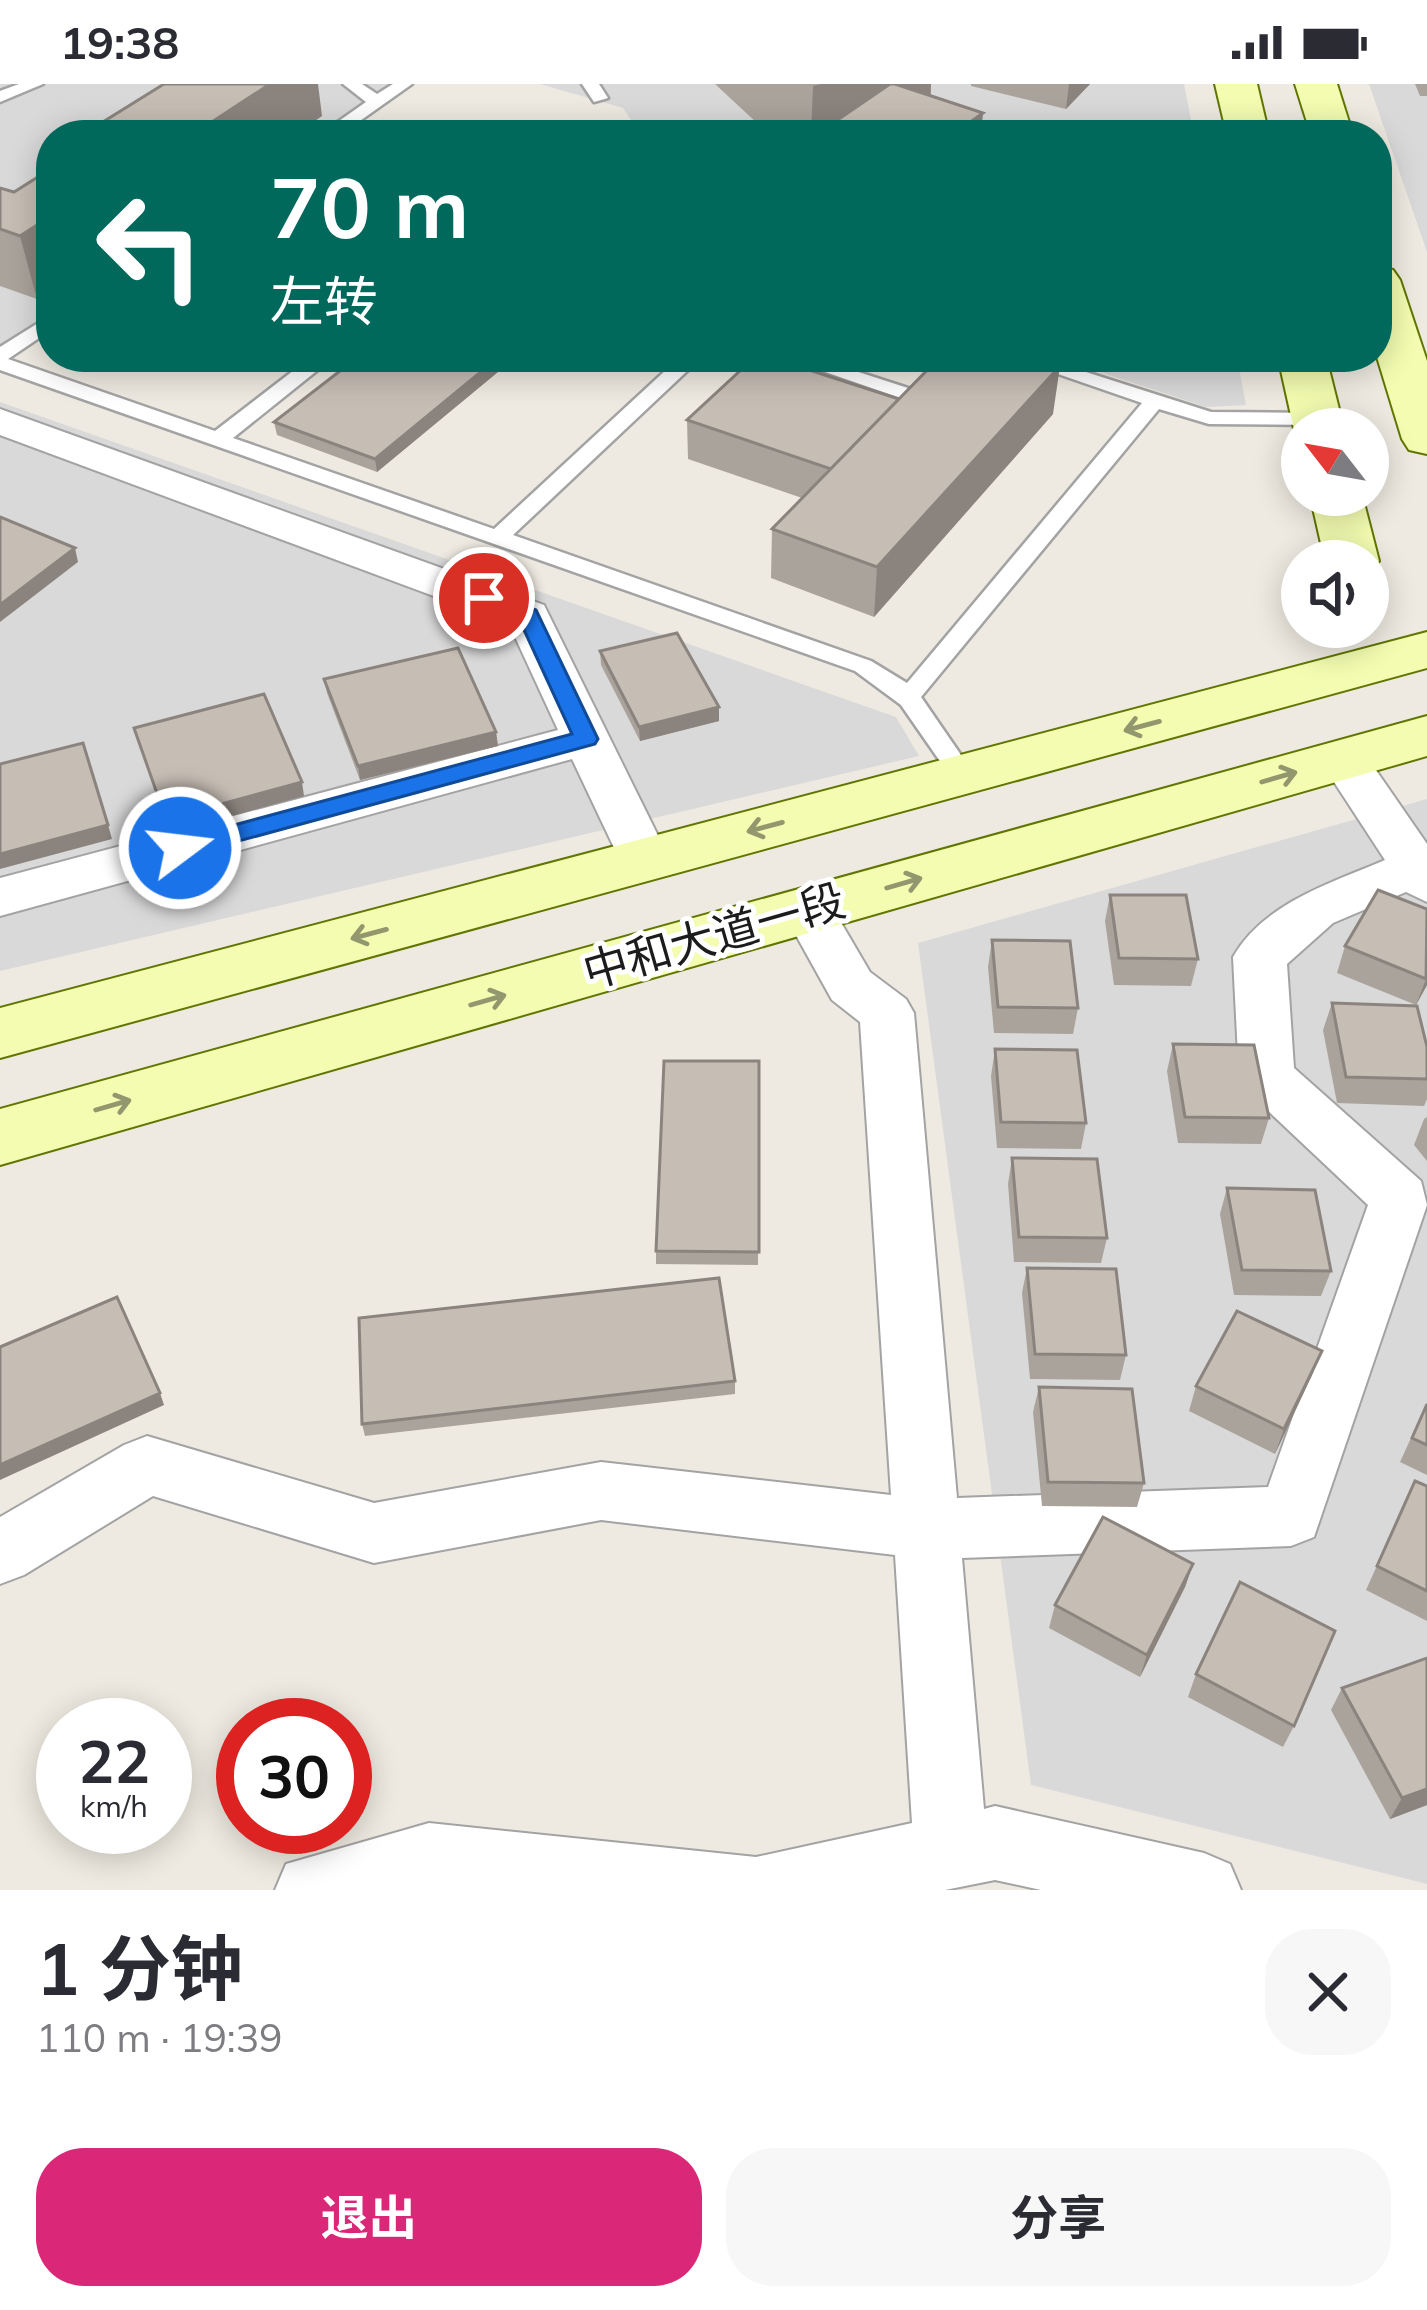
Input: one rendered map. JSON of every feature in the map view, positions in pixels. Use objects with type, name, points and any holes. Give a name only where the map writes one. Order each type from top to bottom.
[{"type":"main road","points":[[1236,84],[1244,120]]},
{"type":"main road","points":[[1316,84],[1327,120]]},
{"type":"main road","points":[[1392,328],[1427,439]]},
{"type":"main road","points":[[1306,372],[1314,408]]},
{"type":"main road","points":[[0,1033],[1400,657]]},
{"type":"main road","name":"中和大道一段","points":[[0,1137],[1427,736]]},
{"type":"street","points":[[0,421],[528,615],[644,860]]},
{"type":"street","points":[[0,897],[586,739]]},
{"type":"street","points":[[0,1553],[147,1465],[374,1533],[601,1492],[926,1529],[1292,1516],[1414,1204],[1267,1076],[1260,957],[1315,910],[1421,876],[1343,759]]},
{"type":"street","points":[[808,910],[851,986],[887,1013],[951,1853]]},
{"type":"street","points":[[766,1890],[995,1843],[1204,1890]]},
{"type":"street","points":[[312,1890],[429,1860],[745,1890]]},
{"type":"lane","points":[[0,97],[35,84]]},
{"type":"lane","points":[[351,84],[377,102]]},
{"type":"lane","points":[[350,120],[404,84]]},
{"type":"lane","points":[[36,332],[0,360],[863,666],[896,682],[909,696],[962,774]]},
{"type":"lane","points":[[31,374],[36,370]]},
{"type":"lane","points":[[218,439],[305,372]]},
{"type":"lane","points":[[498,537],[676,372]]},
{"type":"lane","points":[[838,372],[915,397],[939,372]]},
{"type":"lane","points":[[1066,372],[1209,418],[1281,422]]},
{"type":"lane","points":[[909,696],[1155,400]]},
{"type":"shaded area","points":[[0,84],[415,84],[361,120],[36,120],[36,338],[0,362]]},
{"type":"shaded area","points":[[540,84],[1184,84],[1191,120],[631,120],[623,108]]},
{"type":"shaded area","points":[[1369,84],[1427,84],[1427,252],[1392,151],[1392,120],[1381,120]]},
{"type":"shaded area","points":[[1100,372],[1240,372],[1246,405],[1206,407]]},
{"type":"shaded area","points":[[0,402],[896,717],[919,756],[0,971]]},
{"type":"shaded area","points":[[1427,799],[1427,1884],[1031,1785],[918,943]]},
{"type":"building","points":[[164,84],[270,84],[215,120],[106,120]]},
{"type":"building","points":[[890,84],[983,113],[973,120],[837,120]]},
{"type":"building","points":[[36,178],[36,226],[20,236],[0,229],[0,188],[14,192]]},
{"type":"building","points":[[339,372],[481,372],[375,459],[274,422]]},
{"type":"building","points":[[739,372],[815,372],[899,399],[831,469],[687,420]]},
{"type":"building","points":[[925,372],[1055,372],[877,567],[772,529]]},
{"type":"building","points":[[0,517],[75,548],[0,605]]},
{"type":"building","points":[[677,633],[719,707],[639,727],[600,651]]},
{"type":"building","points":[[458,648],[496,732],[358,766],[324,679]]},
{"type":"building","points":[[264,694],[302,782],[166,819],[134,728]]},
{"type":"building","points":[[83,743],[108,825],[0,854],[0,764]]},
{"type":"building","points":[[1378,890],[1427,909],[1426,979],[1345,946]]},
{"type":"building","points":[[1110,895],[1186,895],[1198,959],[1119,958]]},
{"type":"building","points":[[992,940],[1070,941],[1078,1008],[998,1007]]},
{"type":"building","points":[[1332,1003],[1417,1006],[1427,1047],[1427,1079],[1346,1077]]},
{"type":"building","points":[[1173,1044],[1254,1045],[1269,1118],[1185,1117]]},
{"type":"building","points":[[995,1049],[1077,1050],[1086,1123],[1001,1122]]},
{"type":"building","points":[[664,1061],[759,1061],[759,1252],[656,1251]]},
{"type":"building","points":[[1012,1158],[1097,1159],[1107,1238],[1019,1237]]},
{"type":"building","points":[[1227,1188],[1315,1190],[1331,1271],[1242,1270]]},
{"type":"building","points":[[1027,1268],[1116,1269],[1126,1355],[1035,1354]]},
{"type":"building","points":[[719,1278],[735,1381],[362,1424],[359,1318]]},
{"type":"building","points":[[117,1297],[160,1393],[0,1465],[0,1347]]},
{"type":"building","points":[[1237,1311],[1322,1351],[1284,1429],[1196,1386]]},
{"type":"building","points":[[1039,1387],[1132,1389],[1144,1483],[1048,1482]]},
{"type":"building","points":[[1427,1404],[1427,1445],[1412,1438]]},
{"type":"building","points":[[1415,1481],[1427,1486],[1427,1591],[1377,1566]]},
{"type":"building","points":[[1103,1517],[1193,1564],[1147,1655],[1055,1605]]},
{"type":"building","points":[[1240,1582],[1335,1631],[1294,1726],[1196,1674]]},
{"type":"building","points":[[1427,1658],[1427,1789],[1402,1798],[1342,1688]]},
{"type":"route","points":[[180,848],[586,739],[528,615],[484,598]]}]
